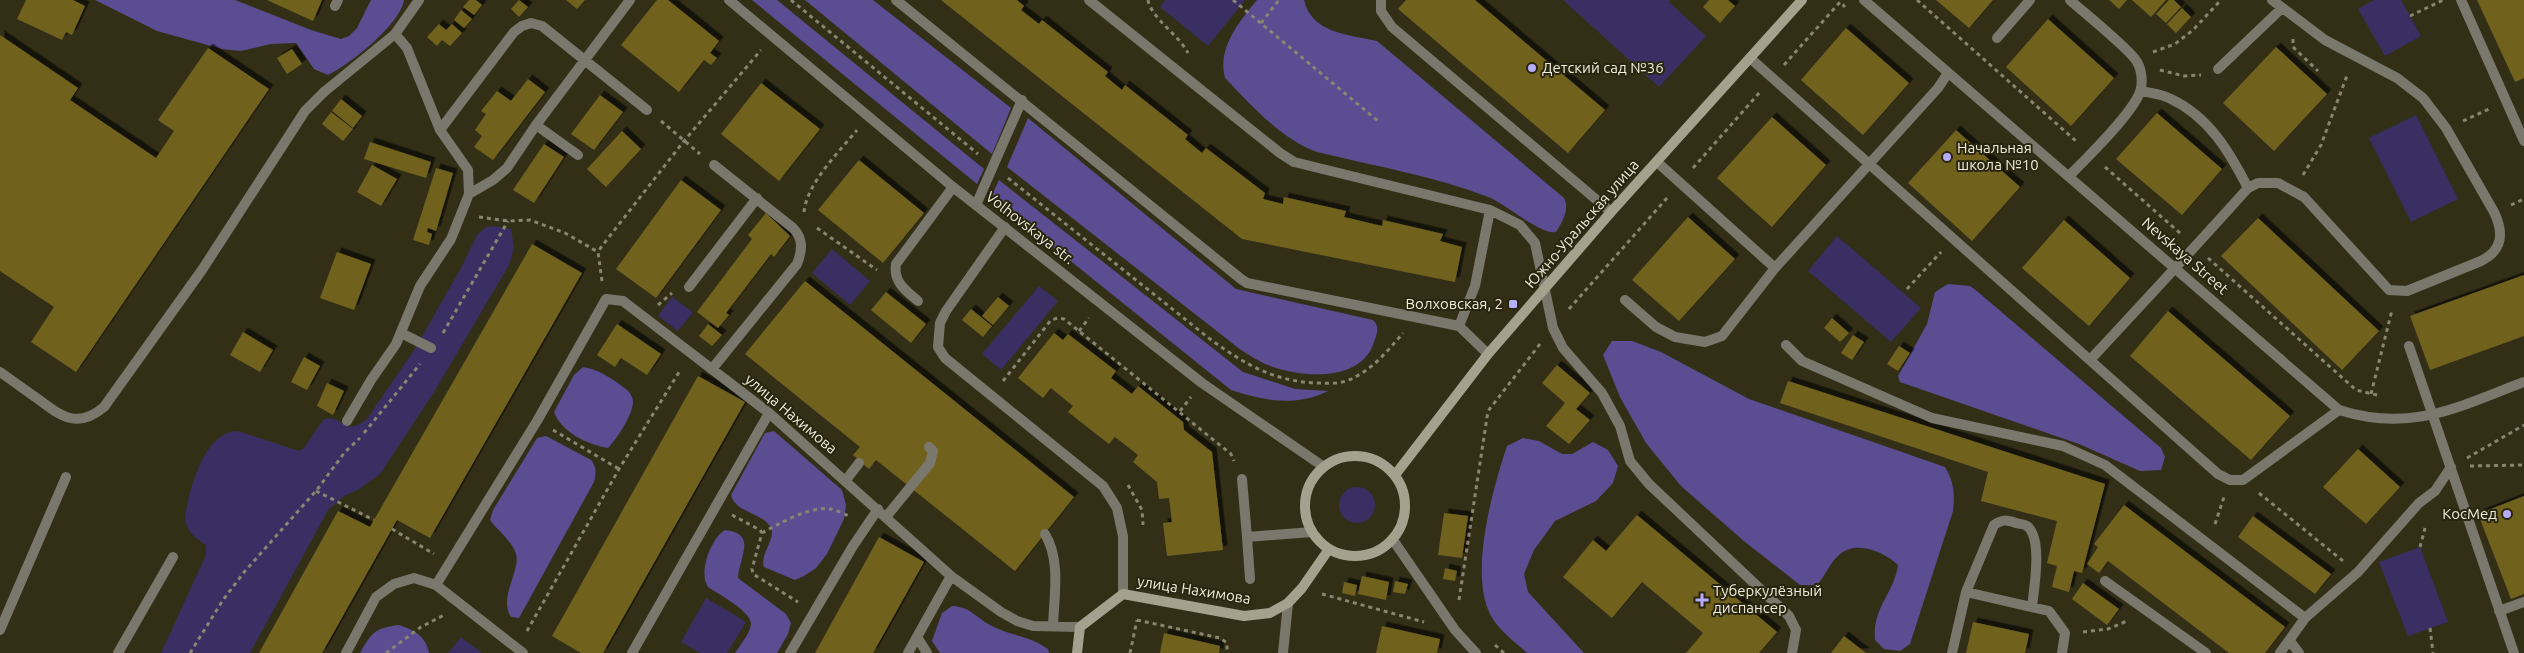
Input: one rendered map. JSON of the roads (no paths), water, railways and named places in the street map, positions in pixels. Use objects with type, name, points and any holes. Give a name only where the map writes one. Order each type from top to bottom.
[{"type":"main road","name":"Южно-Уральская улица","points":[[1395,476],[1488,354],[1611,212],[1802,0]]},
{"type":"main road","points":[[1361,456],[1380,462],[1395,476],[1400,484],[1405,505],[1404,518],[1393,540],[1384,548],[1362,556],[1351,557],[1329,549],[1312,532],[1304,512],[1306,492],[1316,474],[1324,467],[1341,458],[1361,456]]},
{"type":"main road","name":"улица Нахимова","points":[[1080,627],[1123,594],[1244,616],[1270,613],[1288,603],[1302,588],[1329,549]]},
{"type":"main road","points":[[1077,653],[1080,627]]},
{"type":"street","points":[[0,372],[62,417],[89,418],[104,407],[202,270],[305,111],[324,92],[395,34],[420,0]]},
{"type":"street","points":[[469,194],[493,180],[507,168],[536,125],[630,0]]},
{"type":"street","name":"Volhovskaya str.","points":[[729,0],[953,187],[1202,383],[1324,467]]},
{"type":"street","points":[[896,0],[1247,283],[1459,326],[1488,354]]},
{"type":"street","points":[[1089,0],[1280,153],[1294,162],[1490,210],[1520,225],[1535,243],[1552,328],[1563,348],[1602,393],[1620,426],[1630,461],[1649,484],[1789,616],[1796,630],[1792,653]]},
{"type":"street","points":[[1380,0],[1381,11],[1392,27],[1611,212]]},
{"type":"street","name":"Nevskaya Street","points":[[1864,0],[2339,410],[2365,418],[2397,420],[2433,416],[2524,382]]},
{"type":"street","points":[[1998,38],[2030,0]]},
{"type":"street","points":[[2069,176],[2091,154],[2132,106],[2141,91],[2142,77],[2137,60],[2070,0]]},
{"type":"street","points":[[2090,360],[2174,267],[2196,247],[2248,188],[2258,182],[2268,182],[2292,189],[2304,197],[2389,290],[2397,292],[2407,291],[2492,255],[2501,238],[2500,225],[2494,212],[2446,128],[2422,98],[2397,78],[2325,40],[2281,9],[2272,0]]},
{"type":"street","points":[[2461,0],[2524,141]]},
{"type":"street","points":[[2218,69],[2281,9]]},
{"type":"street","points":[[440,130],[505,42],[522,26],[531,23],[542,26],[647,110]]},
{"type":"street","points":[[347,421],[401,333],[420,286],[451,239],[463,215],[469,194],[468,170],[440,130],[407,48],[395,34]]},
{"type":"street","points":[[1750,58],[2218,474],[2230,480],[2243,480],[2339,410]]},
{"type":"street","points":[[1625,300],[1662,331],[1675,337],[1705,342],[1722,336],[1775,268],[1868,163],[1938,88],[1948,73]]},
{"type":"street","points":[[2141,91],[2170,98],[2202,120],[2225,145],[2248,188]]},
{"type":"street","points":[[976,205],[994,168],[1022,100]]},
{"type":"street","points":[[536,125],[578,155]]},
{"type":"street","points":[[1657,162],[1775,268]]},
{"type":"street","points":[[712,369],[797,264],[802,252],[796,231],[714,165]]},
{"type":"street","points":[[918,301],[900,286],[895,272],[896,264],[953,187]]},
{"type":"street","points":[[689,288],[757,198]]},
{"type":"street","points":[[1459,326],[1475,286],[1490,210]]},
{"type":"street","points":[[1005,227],[946,311],[938,335],[938,347],[945,358],[1103,486],[1118,508],[1123,536],[1123,594]]},
{"type":"street","name":"улица Нахимова","points":[[436,585],[537,421],[606,299],[623,301],[770,413],[951,576],[1017,621],[1033,626],[1080,627]]},
{"type":"street","points":[[401,333],[431,348]]},
{"type":"street","points":[[1786,345],[1802,360],[1932,418],[2063,446],[2090,457],[2105,465],[2208,546],[2305,618]]},
{"type":"street","points":[[2409,346],[2514,653]]},
{"type":"street","points":[[632,653],[770,413]]},
{"type":"street","points":[[886,517],[930,464],[933,451],[929,447]]},
{"type":"street","points":[[846,480],[859,462]]},
{"type":"street","points":[[2280,653],[2305,618],[2358,572],[2419,503],[2434,492],[2451,467]]},
{"type":"street","points":[[0,630],[66,477]]},
{"type":"street","points":[[1242,479],[1250,579]]},
{"type":"street","points":[[790,653],[813,612],[878,509]]},
{"type":"street","points":[[1952,653],[1966,592],[1994,525],[2000,521],[2006,520],[2027,526],[2036,543],[2032,606]]},
{"type":"street","points":[[1247,537],[1312,532]]},
{"type":"street","points":[[1045,534],[1052,549],[1054,569],[1053,626]]},
{"type":"street","points":[[1393,540],[1455,630],[1476,653]]},
{"type":"street","points":[[118,653],[173,557]]},
{"type":"street","points":[[908,653],[951,576]]},
{"type":"street","points":[[346,653],[376,597],[404,580],[420,579],[436,585],[523,653]]},
{"type":"street","points":[[2105,581],[2206,653]]},
{"type":"street","points":[[1966,592],[2050,611],[2065,633],[2062,653]]},
{"type":"street","points":[[2499,611],[2524,602]]},
{"type":"street","points":[[1283,653],[1288,603]]},
{"type":"street","points":[[917,637],[927,653]]},
{"type":"street","points":[[2290,641],[2299,653]]},
{"type":"place","name":"Детский сад №36","points":[[1532,68]]},
{"type":"place","name":"Начальная школа №10","points":[[1947,157]]},
{"type":"place","name":"Волховская, 2","points":[[1513,304]]},
{"type":"place","name":"КосМед","points":[[2507,514]]},
{"type":"place","name":"Туберкулёзный диспансер","points":[[1702,600]]}]
